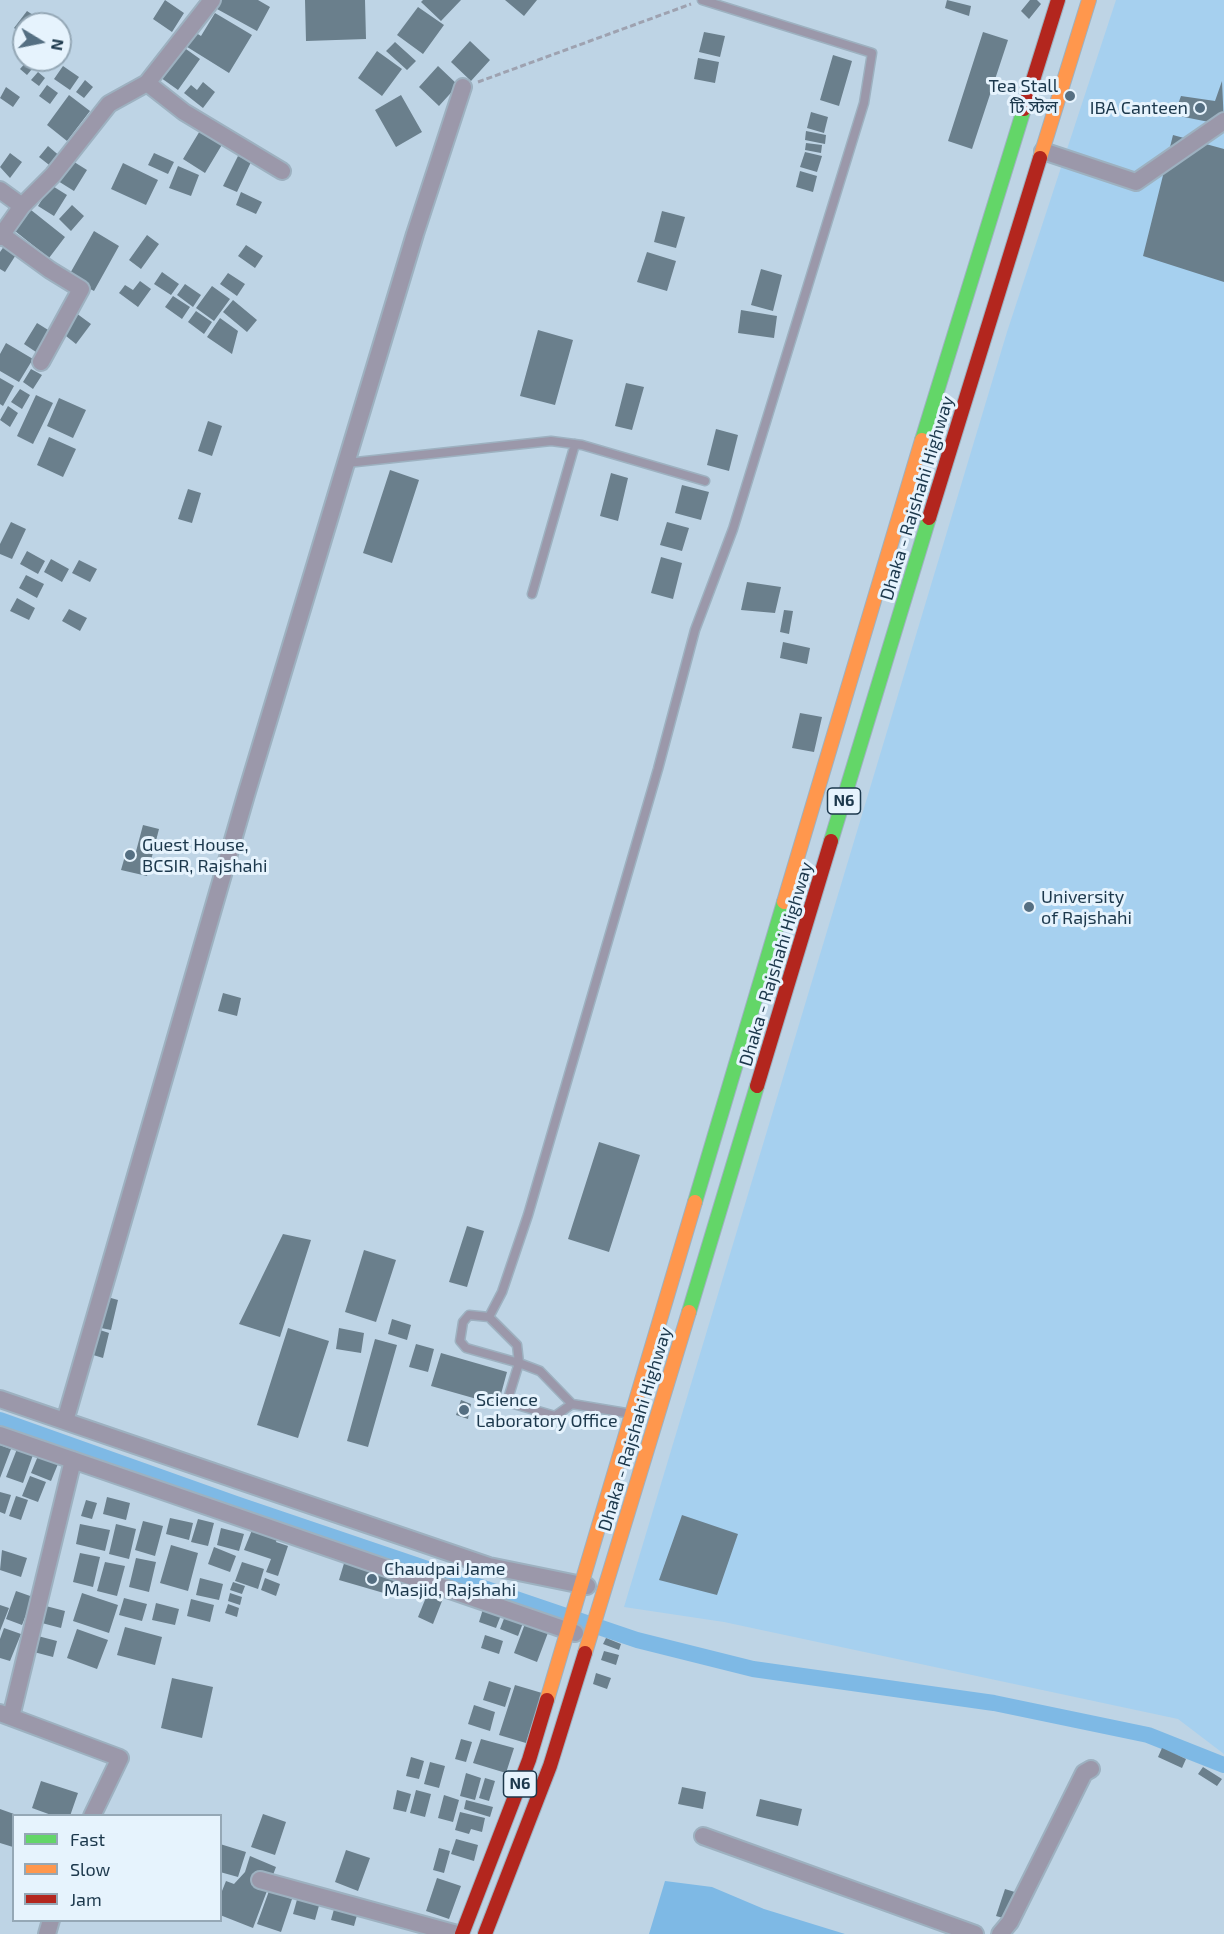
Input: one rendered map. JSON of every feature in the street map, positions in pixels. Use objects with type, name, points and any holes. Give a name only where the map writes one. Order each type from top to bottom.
[{"type":"highway","name":"Dhaka - Rajshahi Highway","points":[[462,1934],[529,1760],[884,564],[1058,0]]},
{"type":"highway","name":"Dhaka - Rajshahi Highway","points":[[485,1934],[550,1766],[590,1639],[1089,0]]},
{"type":"street","points":[[41,362],[81,289],[1,236],[22,206],[53,175],[109,104],[147,83],[212,0]]},
{"type":"street","points":[[147,83],[184,112],[282,171]]},
{"type":"street","points":[[65,1421],[246,795],[348,463],[415,234],[463,87]]},
{"type":"street","points":[[1043,151],[1136,182],[1224,121]]},
{"type":"street","points":[[0,190],[22,206]]},
{"type":"street","points":[[0,1399],[489,1566],[579,1592],[603,1595]]},
{"type":"street","points":[[0,1435],[590,1639]]},
{"type":"street","points":[[73,1460],[5,1715],[120,1758],[92,1814]]},
{"type":"street","points":[[1000,1934],[1010,1922],[1084,1773],[1091,1769]]},
{"type":"street","points":[[703,1836],[975,1934]]},
{"type":"street","points":[[260,1880],[457,1934]]},
{"type":"lane","points":[[489,1317],[502,1292],[528,1215],[658,769],[695,630],[733,529],[864,103],[872,53],[702,0]]},
{"type":"lane","points":[[348,463],[551,441],[575,444],[705,481]]},
{"type":"lane","points":[[532,594],[575,444]]},
{"type":"lane","points":[[572,1404],[555,1416],[507,1402],[519,1363],[517,1345],[489,1317],[469,1315],[459,1333],[460,1341],[466,1348],[519,1363],[540,1371],[572,1404],[632,1414]]},
{"type":"path","points":[[463,87],[702,0]]},
{"type":"shaded area","name":"University of Rajshahi","points":[[1116,0],[1224,0],[1224,1754],[1178,1719],[724,1622],[624,1607],[1007,332]]},
{"type":"shaded area","points":[[665,1881],[712,1887],[764,1909],[845,1934],[649,1934]]},
{"type":"building","points":[[165,0],[184,13],[172,32],[153,19]]},
{"type":"building","points":[[222,0],[258,0],[270,7],[257,31],[217,9]]},
{"type":"building","points":[[305,0],[365,0],[366,39],[306,41]]},
{"type":"building","points":[[423,0],[461,0],[441,21],[421,2]]},
{"type":"building","points":[[505,0],[537,0],[524,16]]},
{"type":"building","points":[[947,0],[971,6],[969,16],[945,8]]},
{"type":"building","points":[[1030,0],[1037,0],[1041,4],[1029,19],[1021,11]]},
{"type":"building","points":[[418,7],[444,25],[423,54],[397,35]]},
{"type":"building","points":[[215,13],[252,35],[229,73],[184,45],[193,31],[201,36]]},
{"type":"building","points":[[704,32],[725,36],[720,57],[699,52]]},
{"type":"building","points":[[983,32],[1008,40],[972,149],[948,141]]},
{"type":"building","points":[[470,41],[490,60],[471,81],[451,62]]},
{"type":"building","points":[[395,42],[416,61],[407,70],[386,51]]},
{"type":"building","points":[[179,44],[200,59],[178,90],[157,75]]},
{"type":"building","points":[[377,51],[402,69],[382,96],[358,78]]},
{"type":"building","points":[[833,55],[852,61],[839,106],[820,100]]},
{"type":"building","points":[[698,58],[719,62],[715,83],[694,79]]},
{"type":"building","points":[[438,66],[458,85],[439,106],[419,87]]},
{"type":"building","points":[[38,72],[45,78],[39,86],[31,80]]},
{"type":"building","points":[[59,72],[72,72],[79,77],[70,90],[54,79]]},
{"type":"building","points":[[85,80],[93,87],[84,98],[76,92]]},
{"type":"building","name":"IBA Canteen","points":[[1222,81],[1224,125],[1174,115],[1181,96],[1215,101]]},
{"type":"building","points":[[203,82],[215,92],[203,108],[184,93],[191,85],[197,90]]},
{"type":"building","points":[[47,85],[58,93],[50,104],[39,96]]},
{"type":"building","points":[[6,87],[20,97],[13,107],[0,98]]},
{"type":"building","points":[[69,95],[90,111],[67,141],[47,125]]},
{"type":"building","points":[[401,95],[422,132],[396,147],[375,110]]},
{"type":"building","points":[[811,112],[828,117],[824,133],[807,128]]},
{"type":"building","points":[[204,124],[226,138],[205,173],[183,159]]},
{"type":"building","points":[[806,131],[826,135],[825,144],[805,140]]},
{"type":"building","points":[[1173,135],[1224,149],[1224,282],[1143,256]]},
{"type":"building","points":[[806,143],[822,145],[821,153],[805,150]]},
{"type":"building","points":[[48,146],[62,158],[53,168],[39,157]]},
{"type":"building","points":[[805,152],[822,156],[817,172],[800,167]]},
{"type":"building","points":[[10,153],[22,162],[10,178],[0,167]]},
{"type":"building","points":[[154,153],[174,162],[168,174],[148,165]]},
{"type":"building","points":[[238,156],[251,162],[237,192],[223,186]]},
{"type":"building","points":[[71,160],[87,170],[74,191],[58,181]]},
{"type":"building","points":[[123,163],[158,180],[146,205],[111,189]]},
{"type":"building","points":[[178,166],[199,175],[191,196],[169,188]]},
{"type":"building","points":[[800,171],[817,176],[813,192],[796,187]]},
{"type":"building","points":[[51,185],[67,195],[54,216],[38,206]]},
{"type":"building","points":[[241,192],[262,202],[256,214],[236,205]]},
{"type":"building","points":[[72,205],[84,216],[71,231],[59,219]]},
{"type":"building","points":[[31,210],[65,237],[49,258],[15,231]]},
{"type":"building","points":[[662,211],[685,217],[676,248],[654,242]]},
{"type":"building","points":[[94,231],[119,246],[94,291],[68,277]]},
{"type":"building","points":[[147,235],[159,244],[141,269],[129,260]]},
{"type":"building","points":[[7,242],[19,250],[5,272],[0,269],[0,252]]},
{"type":"building","points":[[246,245],[263,256],[255,268],[238,256]]},
{"type":"building","points":[[647,252],[676,261],[667,291],[637,282]]},
{"type":"building","points":[[761,269],[782,275],[773,311],[751,305]]},
{"type":"building","points":[[162,272],[179,284],[171,295],[154,284]]},
{"type":"building","points":[[228,273],[245,284],[237,296],[220,284]]},
{"type":"building","points":[[140,281],[151,289],[138,307],[119,293],[125,285],[133,290]]},
{"type":"building","points":[[185,284],[201,295],[193,307],[177,295]]},
{"type":"building","points":[[212,286],[230,299],[214,321],[196,308]]},
{"type":"building","points":[[173,296],[190,307],[182,319],[165,307]]},
{"type":"building","points":[[233,300],[257,320],[247,332],[223,312]]},
{"type":"building","points":[[741,310],[777,316],[774,338],[738,333]]},
{"type":"building","points":[[196,311],[212,322],[204,334],[188,322]]},
{"type":"building","points":[[76,313],[91,324],[76,344],[61,332]]},
{"type":"building","points":[[220,318],[238,331],[232,354],[207,337]]},
{"type":"building","points":[[37,323],[53,333],[39,354],[24,344]]},
{"type":"building","points":[[538,330],[573,340],[555,405],[520,396]]},
{"type":"building","points":[[6,343],[33,359],[19,382],[0,371],[0,354]]},
{"type":"building","points":[[31,369],[42,375],[33,389],[23,382]]},
{"type":"building","points":[[0,378],[14,386],[3,406],[0,404]]},
{"type":"building","points":[[626,383],[644,387],[632,430],[615,426]]},
{"type":"building","points":[[20,389],[30,395],[22,409],[11,402]]},
{"type":"building","points":[[36,395],[53,403],[33,444],[17,436]]},
{"type":"building","points":[[59,398],[86,410],[73,438],[47,426]]},
{"type":"building","points":[[8,406],[18,413],[10,427],[0,420]]},
{"type":"building","points":[[208,421],[222,426],[212,456],[198,451]]},
{"type":"building","points":[[716,429],[738,435],[729,471],[707,465]]},
{"type":"building","points":[[49,437],[76,449],[63,477],[37,465]]},
{"type":"building","points":[[390,470],[419,480],[392,563],[363,553]]},
{"type":"building","points":[[611,473],[628,478],[618,521],[600,516]]},
{"type":"building","points":[[682,485],[709,492],[701,520],[675,513]]},
{"type":"building","points":[[188,489],[201,493],[192,523],[178,519]]},
{"type":"building","points":[[11,522],[26,529],[12,559],[0,554],[0,544]]},
{"type":"building","points":[[667,522],[689,528],[682,551],[660,545]]},
{"type":"building","points":[[27,551],[45,561],[38,574],[20,564]]},
{"type":"building","points":[[661,557],[682,563],[673,599],[651,593]]},
{"type":"building","points":[[51,559],[69,569],[62,582],[44,572]]},
{"type":"building","points":[[79,560],[97,569],[90,582],[72,573]]},
{"type":"building","points":[[26,575],[44,584],[37,598],[19,588]]},
{"type":"building","points":[[747,582],[781,587],[775,613],[741,610]]},
{"type":"building","points":[[17,598],[35,608],[29,620],[10,611]]},
{"type":"building","points":[[69,609],[87,618],[80,631],[62,621]]},
{"type":"building","points":[[784,610],[793,611],[789,634],[780,632]]},
{"type":"building","points":[[783,642],[810,648],[807,664],[780,658]]},
{"type":"building","points":[[800,713],[822,717],[814,752],[792,748]]},
{"type":"building","points":[[143,825],[159,829],[147,876],[121,870],[125,856],[134,859]]},
{"type":"building","points":[[223,993],[241,998],[237,1016],[218,1011]]},
{"type":"building","points":[[599,1142],[640,1155],[609,1252],[568,1239]]},
{"type":"building","points":[[467,1226],[484,1231],[467,1287],[449,1282]]},
{"type":"building","points":[[283,1234],[311,1240],[280,1337],[239,1324]]},
{"type":"building","points":[[364,1250],[396,1260],[376,1322],[345,1312]]},
{"type":"building","points":[[104,1296],[118,1300],[111,1330],[96,1327]]},
{"type":"building","points":[[392,1319],[411,1325],[407,1340],[388,1334]]},
{"type":"building","points":[[288,1328],[329,1341],[298,1438],[257,1425]]},
{"type":"building","points":[[339,1328],[364,1333],[361,1353],[336,1349]]},
{"type":"building","points":[[97,1329],[109,1333],[103,1358],[90,1354]]},
{"type":"building","points":[[375,1339],[397,1345],[368,1447],[347,1441]]},
{"type":"building","points":[[416,1344],[434,1349],[428,1372],[409,1367]]},
{"type":"building","points":[[441,1353],[507,1372],[498,1405],[431,1386]]},
{"type":"building","name":"Science Laboratory Office","points":[[461,1400],[471,1404],[468,1419],[456,1415]]},
{"type":"building","points":[[0,1445],[11,1449],[0,1478]]},
{"type":"building","points":[[17,1449],[33,1455],[23,1483],[6,1477]]},
{"type":"building","points":[[40,1451],[60,1459],[51,1481],[31,1473]]},
{"type":"building","points":[[30,1476],[46,1482],[38,1502],[22,1496]]},
{"type":"building","points":[[0,1492],[11,1495],[5,1514],[0,1512]]},
{"type":"building","points":[[16,1496],[28,1500],[21,1520],[9,1516]]},
{"type":"building","points":[[107,1497],[130,1503],[126,1520],[103,1514]]},
{"type":"building","points":[[86,1500],[97,1503],[92,1519],[81,1516]]},
{"type":"building","points":[[682,1515],[738,1534],[717,1595],[659,1580]]},
{"type":"building","points":[[170,1518],[193,1523],[189,1540],[166,1534]]},
{"type":"building","points":[[198,1519],[214,1523],[208,1546],[191,1542]]},
{"type":"building","points":[[143,1521],[163,1526],[155,1556],[135,1550]]},
{"type":"building","points":[[80,1524],[110,1530],[105,1551],[76,1544]]},
{"type":"building","points":[[116,1524],[136,1529],[129,1559],[109,1554]]},
{"type":"building","points":[[221,1528],[244,1534],[239,1551],[217,1545]]},
{"type":"building","points":[[252,1530],[277,1539],[276,1542],[288,1546],[278,1576],[266,1572],[271,1559],[244,1550]]},
{"type":"building","points":[[171,1545],[198,1553],[188,1591],[160,1583]]},
{"type":"building","points":[[214,1547],[236,1556],[230,1572],[208,1564]]},
{"type":"building","points":[[2,1550],[27,1558],[21,1577],[0,1570]]},
{"type":"building","points":[[80,1553],[100,1557],[93,1587],[73,1582]]},
{"type":"building","points":[[136,1558],[156,1562],[149,1592],[129,1587]]},
{"type":"building","name":"Chaudpai Jame Masjid, Rajshahi","points":[[345,1560],[405,1578],[401,1598],[339,1580]]},
{"type":"building","points":[[105,1562],[125,1566],[117,1596],[97,1591]]},
{"type":"building","points":[[242,1562],[264,1569],[258,1589],[235,1581]]},
{"type":"building","points":[[200,1578],[223,1584],[219,1600],[196,1595]]},
{"type":"building","points":[[265,1578],[280,1584],[276,1596],[261,1590]]},
{"type":"building","points":[[233,1582],[245,1586],[242,1594],[230,1590]]},
{"type":"building","points":[[429,1590],[444,1596],[433,1624],[418,1617]]},
{"type":"building","points":[[16,1591],[33,1597],[22,1625],[6,1619]]},
{"type":"building","points":[[82,1593],[118,1605],[109,1633],[73,1621]]},
{"type":"building","points":[[230,1593],[242,1597],[240,1605],[228,1601]]},
{"type":"building","points":[[124,1598],[147,1604],[142,1621],[119,1615]]},
{"type":"building","points":[[191,1599],[214,1605],[210,1622],[187,1616]]},
{"type":"building","points":[[156,1603],[179,1609],[175,1625],[152,1620]]},
{"type":"building","points":[[228,1604],[239,1608],[237,1617],[225,1613]]},
{"type":"building","points":[[0,1605],[9,1608],[0,1631]]},
{"type":"building","points":[[42,1605],[65,1611],[61,1628],[38,1622]]},
{"type":"building","points":[[483,1609],[501,1615],[496,1628],[479,1622]]},
{"type":"building","points":[[505,1616],[523,1623],[518,1636],[500,1629]]},
{"type":"building","points":[[526,1621],[549,1630],[537,1662],[514,1653]]},
{"type":"building","points":[[125,1627],[162,1637],[155,1665],[117,1655]]},
{"type":"building","points":[[4,1628],[21,1634],[10,1661],[0,1658],[0,1639]]},
{"type":"building","points":[[77,1629],[108,1640],[97,1669],[67,1658]]},
{"type":"building","points":[[34,1635],[57,1641],[53,1657],[30,1651]]},
{"type":"building","points":[[485,1635],[503,1641],[499,1654],[481,1648]]},
{"type":"building","points":[[606,1638],[621,1644],[619,1650],[603,1644]]},
{"type":"building","points":[[604,1651],[619,1655],[616,1665],[601,1660]]},
{"type":"building","points":[[596,1673],[611,1678],[607,1689],[593,1684]]},
{"type":"building","points":[[172,1678],[213,1687],[202,1738],[161,1728]]},
{"type":"building","points":[[489,1681],[511,1688],[505,1707],[483,1700]]},
{"type":"building","points":[[515,1685],[542,1693],[526,1743],[499,1735]]},
{"type":"building","points":[[474,1705],[495,1712],[490,1731],[468,1724]]},
{"type":"building","points":[[461,1739],[472,1742],[466,1762],[455,1759]]},
{"type":"building","points":[[481,1739],[514,1748],[506,1773],[473,1763]]},
{"type":"building","points":[[1162,1748],[1186,1759],[1182,1768],[1158,1757]]},
{"type":"building","points":[[411,1757],[424,1761],[419,1779],[406,1776]]},
{"type":"building","points":[[430,1762],[445,1766],[439,1788],[424,1784]]},
{"type":"building","points":[[1203,1767],[1222,1779],[1217,1786],[1198,1774]]},
{"type":"building","points":[[466,1773],[481,1778],[475,1800],[460,1796]]},
{"type":"building","points":[[485,1778],[495,1781],[489,1801],[479,1798]]},
{"type":"building","points":[[41,1781],[78,1793],[71,1814],[48,1814],[32,1808]]},
{"type":"building","points":[[682,1787],[706,1792],[703,1809],[678,1804]]},
{"type":"building","points":[[397,1790],[411,1794],[406,1812],[393,1809]]},
{"type":"building","points":[[416,1790],[431,1794],[425,1817],[410,1813]]},
{"type":"building","points":[[444,1795],[459,1800],[453,1822],[438,1818]]},
{"type":"building","points":[[760,1799],[802,1809],[798,1826],[756,1816]]},
{"type":"building","points":[[466,1800],[493,1807],[490,1817],[464,1809]]},
{"type":"building","points":[[0,1809],[14,1814],[12,1814],[12,1847],[0,1843]]},
{"type":"building","points":[[460,1812],[485,1818],[482,1832],[471,1829],[469,1834],[455,1830]]},
{"type":"building","points":[[263,1814],[286,1822],[275,1855],[251,1847]]},
{"type":"building","points":[[456,1839],[478,1845],[474,1861],[451,1854]]},
{"type":"building","points":[[222,1845],[246,1852],[238,1877],[222,1873]]},
{"type":"building","points":[[439,1848],[450,1851],[444,1873],[433,1870]]},
{"type":"building","points":[[346,1850],[370,1858],[358,1891],[335,1882]]},
{"type":"building","points":[[250,1856],[276,1867],[253,1928],[222,1916],[222,1891],[226,1881],[234,1884],[245,1872]]},
{"type":"building","points":[[437,1878],[461,1886],[449,1919],[426,1911]]},
{"type":"building","points":[[1005,1889],[1018,1893],[1010,1920],[996,1916]]},
{"type":"building","points":[[269,1891],[292,1899],[281,1932],[257,1924]]},
{"type":"building","points":[[298,1896],[320,1902],[315,1920],[293,1914]]},
{"type":"building","points":[[336,1902],[359,1908],[354,1926],[331,1920]]},
{"type":"waterway","points":[[0,1420],[236,1504],[637,1640],[753,1669],[994,1703],[1148,1735],[1224,1765]]},
{"type":"traffic: fast","points":[[922,440],[1024,109]]},
{"type":"traffic: fast","points":[[831,841],[929,518]]},
{"type":"traffic: fast","points":[[695,1202],[784,902]]},
{"type":"traffic: fast","points":[[689,1312],[757,1086]]},
{"type":"traffic: slow","points":[[1040,158],[1089,0]]},
{"type":"traffic: slow","points":[[784,902],[922,440]]},
{"type":"traffic: slow","points":[[547,1700],[695,1202]]},
{"type":"traffic: slow","points":[[585,1653],[689,1312]]},
{"type":"traffic: jam","points":[[1024,109],[1058,0]]},
{"type":"traffic: jam","points":[[929,518],[1040,158]]},
{"type":"traffic: jam","points":[[757,1086],[831,841]]},
{"type":"traffic: jam","points":[[485,1934],[550,1766],[585,1653]]},
{"type":"traffic: jam","points":[[462,1934],[529,1760],[547,1700]]},
{"type":"place","name":"Tea Stall টি স্টল","points":[[1070,96]]},
{"type":"place","name":"IBA Canteen","points":[[1200,108]]},
{"type":"place","name":"Guest House, BCSIR, Rajshahi","points":[[130,855]]},
{"type":"place","name":"University of Rajshahi","points":[[1029,907]]},
{"type":"place","name":"Science Laboratory Office","points":[[464,1410]]},
{"type":"place","name":"Chaudpai Jame Masjid, Rajshahi","points":[[372,1579]]}]
